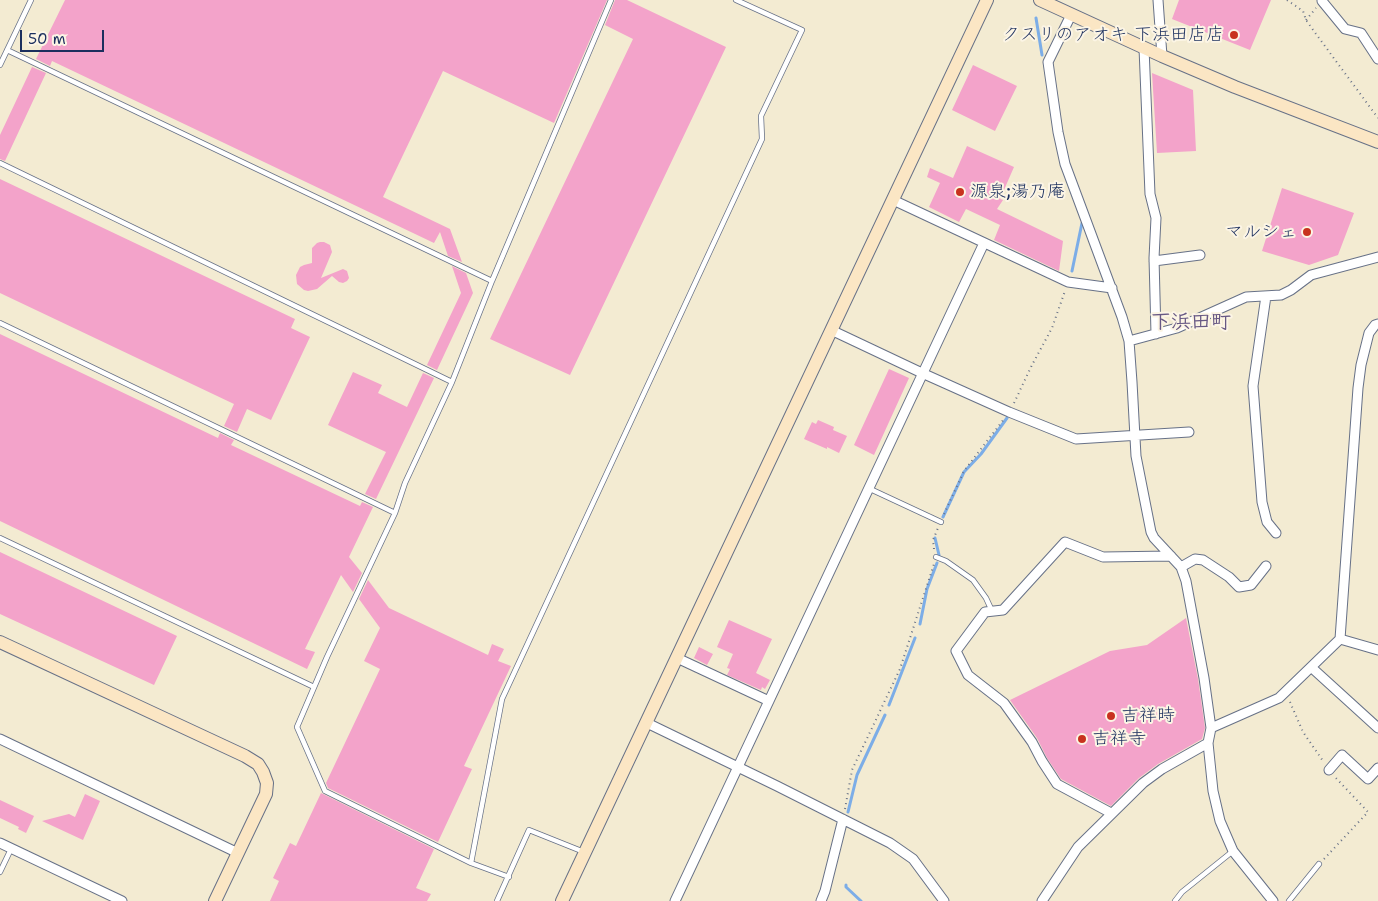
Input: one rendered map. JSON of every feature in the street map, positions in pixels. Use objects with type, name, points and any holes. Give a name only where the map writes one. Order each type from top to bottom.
[{"type":"street","points":[[562,901],[987,0]]},
{"type":"street","points":[[1040,0],[1235,87],[1378,142]]},
{"type":"street","points":[[1158,0],[1162,56]]},
{"type":"street","points":[[1322,1],[1345,29],[1361,32],[1378,59]]},
{"type":"street","points":[[1071,15],[1048,62],[1058,132],[1065,164],[1112,288],[1129,341],[1136,456],[1151,532],[1154,538],[1181,567],[1186,580],[1204,678],[1211,728],[1208,743],[1213,791],[1220,821],[1232,851],[1273,901]]},
{"type":"street","points":[[1144,48],[1150,194],[1156,218],[1154,261],[1156,334]]},
{"type":"street","points":[[893,200],[1068,282],[1112,288]]},
{"type":"street","points":[[675,901],[984,243]]},
{"type":"street","points":[[1154,261],[1200,255]]},
{"type":"street","points":[[1129,341],[1176,328],[1246,297],[1281,294],[1291,290],[1311,275],[1378,258]]},
{"type":"street","points":[[1266,296],[1253,386],[1262,502],[1267,522],[1276,533]]},
{"type":"street","points":[[1211,728],[1280,698],[1340,639],[1358,388],[1361,365],[1369,333],[1375,324],[1378,324]]},
{"type":"street","points":[[831,330],[922,373],[1076,439],[1189,432]]},
{"type":"street","points":[[1111,813],[1057,784],[1032,742],[1004,703],[968,675],[956,652],[985,612],[1003,610],[1066,542],[1103,557],[1171,556]]},
{"type":"street","points":[[1181,567],[1195,559],[1203,560],[1239,586],[1251,585],[1266,566]]},
{"type":"street","points":[[1340,639],[1378,650]]},
{"type":"street","points":[[0,642],[258,764],[267,783],[266,794],[215,901]]},
{"type":"street","points":[[677,658],[769,701]]},
{"type":"street","points":[[1311,667],[1378,728]]},
{"type":"street","points":[[647,724],[890,843],[913,859],[944,901]]},
{"type":"street","points":[[0,739],[238,853]]},
{"type":"street","points":[[1042,901],[1078,847],[1111,813],[1162,768],[1208,743]]},
{"type":"street","points":[[1328,770],[1342,755],[1368,779],[1378,768]]},
{"type":"street","points":[[821,901],[843,819]]},
{"type":"street","points":[[0,843],[122,901]]},
{"type":"lane","points":[[0,65],[31,0]]},
{"type":"lane","points":[[509,877],[471,863],[325,791],[297,727],[395,513],[405,483],[452,382],[492,281],[611,0]]},
{"type":"lane","points":[[471,863],[502,699],[762,139],[761,116],[802,30],[736,0]]},
{"type":"lane","points":[[7,50],[492,281]]},
{"type":"lane","points":[[0,163],[452,382]]},
{"type":"lane","points":[[0,323],[395,513]]},
{"type":"lane","points":[[868,488],[941,522]]},
{"type":"lane","points":[[0,538],[314,687]]},
{"type":"lane","points":[[936,557],[946,561],[973,580],[986,598],[992,612]]},
{"type":"lane","points":[[497,901],[529,830],[585,853]]},
{"type":"lane","points":[[0,872],[12,849]]},
{"type":"lane","points":[[1175,901],[1182,892],[1232,851]]},
{"type":"lane","points":[[1289,901],[1319,864]]},
{"type":"path","points":[[1287,0],[1303,11],[1306,20],[1378,118]]},
{"type":"path","points":[[1306,20],[1322,1]]},
{"type":"path","points":[[843,819],[852,770],[900,669],[936,557],[933,540],[964,471],[1010,412],[1052,328],[1068,282]]},
{"type":"path","points":[[1286,692],[1303,732],[1328,770],[1368,812],[1319,864]]},
{"type":"building","points":[[65,0],[607,0],[554,123],[443,71],[383,197],[450,229],[462,262],[448,256],[440,232],[434,243],[52,61],[50,66],[36,59]]},
{"type":"building","points":[[615,0],[627,0],[726,47],[570,375],[490,339],[633,39],[605,25]]},
{"type":"building","name":"クスリのアオキ 下浜田店店","points":[[1179,0],[1271,0],[1250,50],[1172,19]]},
{"type":"building","points":[[973,65],[1017,86],[995,131],[952,110]]},
{"type":"building","points":[[32,67],[46,73],[5,161],[0,159],[0,135]]},
{"type":"building","points":[[1152,73],[1193,90],[1196,151],[1157,153]]},
{"type":"building","points":[[967,146],[1014,167],[1000,199],[1003,200],[997,209],[1063,241],[1059,271],[994,240],[1000,225],[966,209],[959,222],[929,207],[940,183],[927,177],[930,168],[953,178]]},
{"type":"building","points":[[0,179],[295,319],[291,328],[310,337],[271,420],[247,409],[237,432],[224,426],[234,404],[0,293]]},
{"type":"building","name":"マルシェ","points":[[1282,188],[1354,213],[1338,255],[1309,265],[1262,251]]},
{"type":"building","points":[[320,242],[330,245],[332,252],[321,278],[343,269],[347,271],[349,278],[343,283],[332,276],[317,289],[304,290],[297,284],[296,275],[300,267],[312,263],[312,248]]},
{"type":"building","points":[[452,266],[466,273],[473,293],[437,370],[427,365],[461,293]]},
{"type":"building","points":[[0,334],[218,438],[220,433],[234,440],[231,445],[360,506],[362,502],[373,507],[349,557],[362,573],[353,592],[341,575],[305,649],[315,652],[307,669],[0,521]]},
{"type":"building","points":[[889,369],[909,378],[874,455],[854,445]]},
{"type":"building","points":[[353,372],[382,385],[378,393],[407,407],[423,373],[434,378],[376,499],[365,494],[386,452],[328,425]]},
{"type":"building","points":[[818,420],[834,427],[833,430],[847,436],[839,453],[804,439],[812,422],[816,424]]},
{"type":"building","points":[[0,552],[177,636],[154,685],[0,614]]},
{"type":"building","points":[[368,580],[389,608],[488,655],[492,644],[504,649],[498,661],[511,666],[464,766],[472,769],[438,842],[328,788],[326,783],[380,669],[364,661],[380,628],[359,599]]},
{"type":"building","name":"吉祥時","points":[[1186,618],[1205,728],[1202,739],[1158,764],[1139,778],[1111,806],[1061,779],[1037,738],[1010,700],[1110,651],[1147,645]]},
{"type":"building","points":[[729,620],[772,639],[756,673],[770,680],[765,689],[762,687],[761,690],[727,675],[730,669],[727,668],[733,654],[717,647]]},
{"type":"building","points":[[699,647],[713,654],[707,665],[694,658]]},
{"type":"building","points":[[321,793],[434,849],[416,888],[431,894],[427,901],[270,901],[279,881],[273,878],[290,843],[296,846]]},
{"type":"building","points":[[85,794],[100,801],[83,840],[42,821],[69,814],[75,817]]},
{"type":"building","points":[[0,800],[34,816],[26,833],[18,829],[19,827],[0,818]]},
{"type":"waterway","points":[[1036,18],[1042,55]]},
{"type":"waterway","points":[[1072,271],[1082,223]]},
{"type":"waterway","points":[[943,517],[964,472],[981,454],[1007,418]]},
{"type":"waterway","points":[[935,538],[939,555]]},
{"type":"waterway","points":[[920,624],[927,589],[937,563]]},
{"type":"waterway","points":[[889,705],[915,638]]},
{"type":"waterway","points":[[848,812],[857,775],[885,715]]},
{"type":"waterway","points":[[846,885],[861,901]]},
{"type":"place","name":"クスリのアオキ 下浜田店店","points":[[1234,35]]},
{"type":"place","name":"源泉;湯乃庵","points":[[960,192]]},
{"type":"place","name":"マルシェ","points":[[1307,232]]},
{"type":"place","name":"吉祥時","points":[[1111,716]]},
{"type":"place","name":"吉祥寺","points":[[1082,739]]},
{"type":"district","name":"下浜田町","points":[[1191,323]]}]
